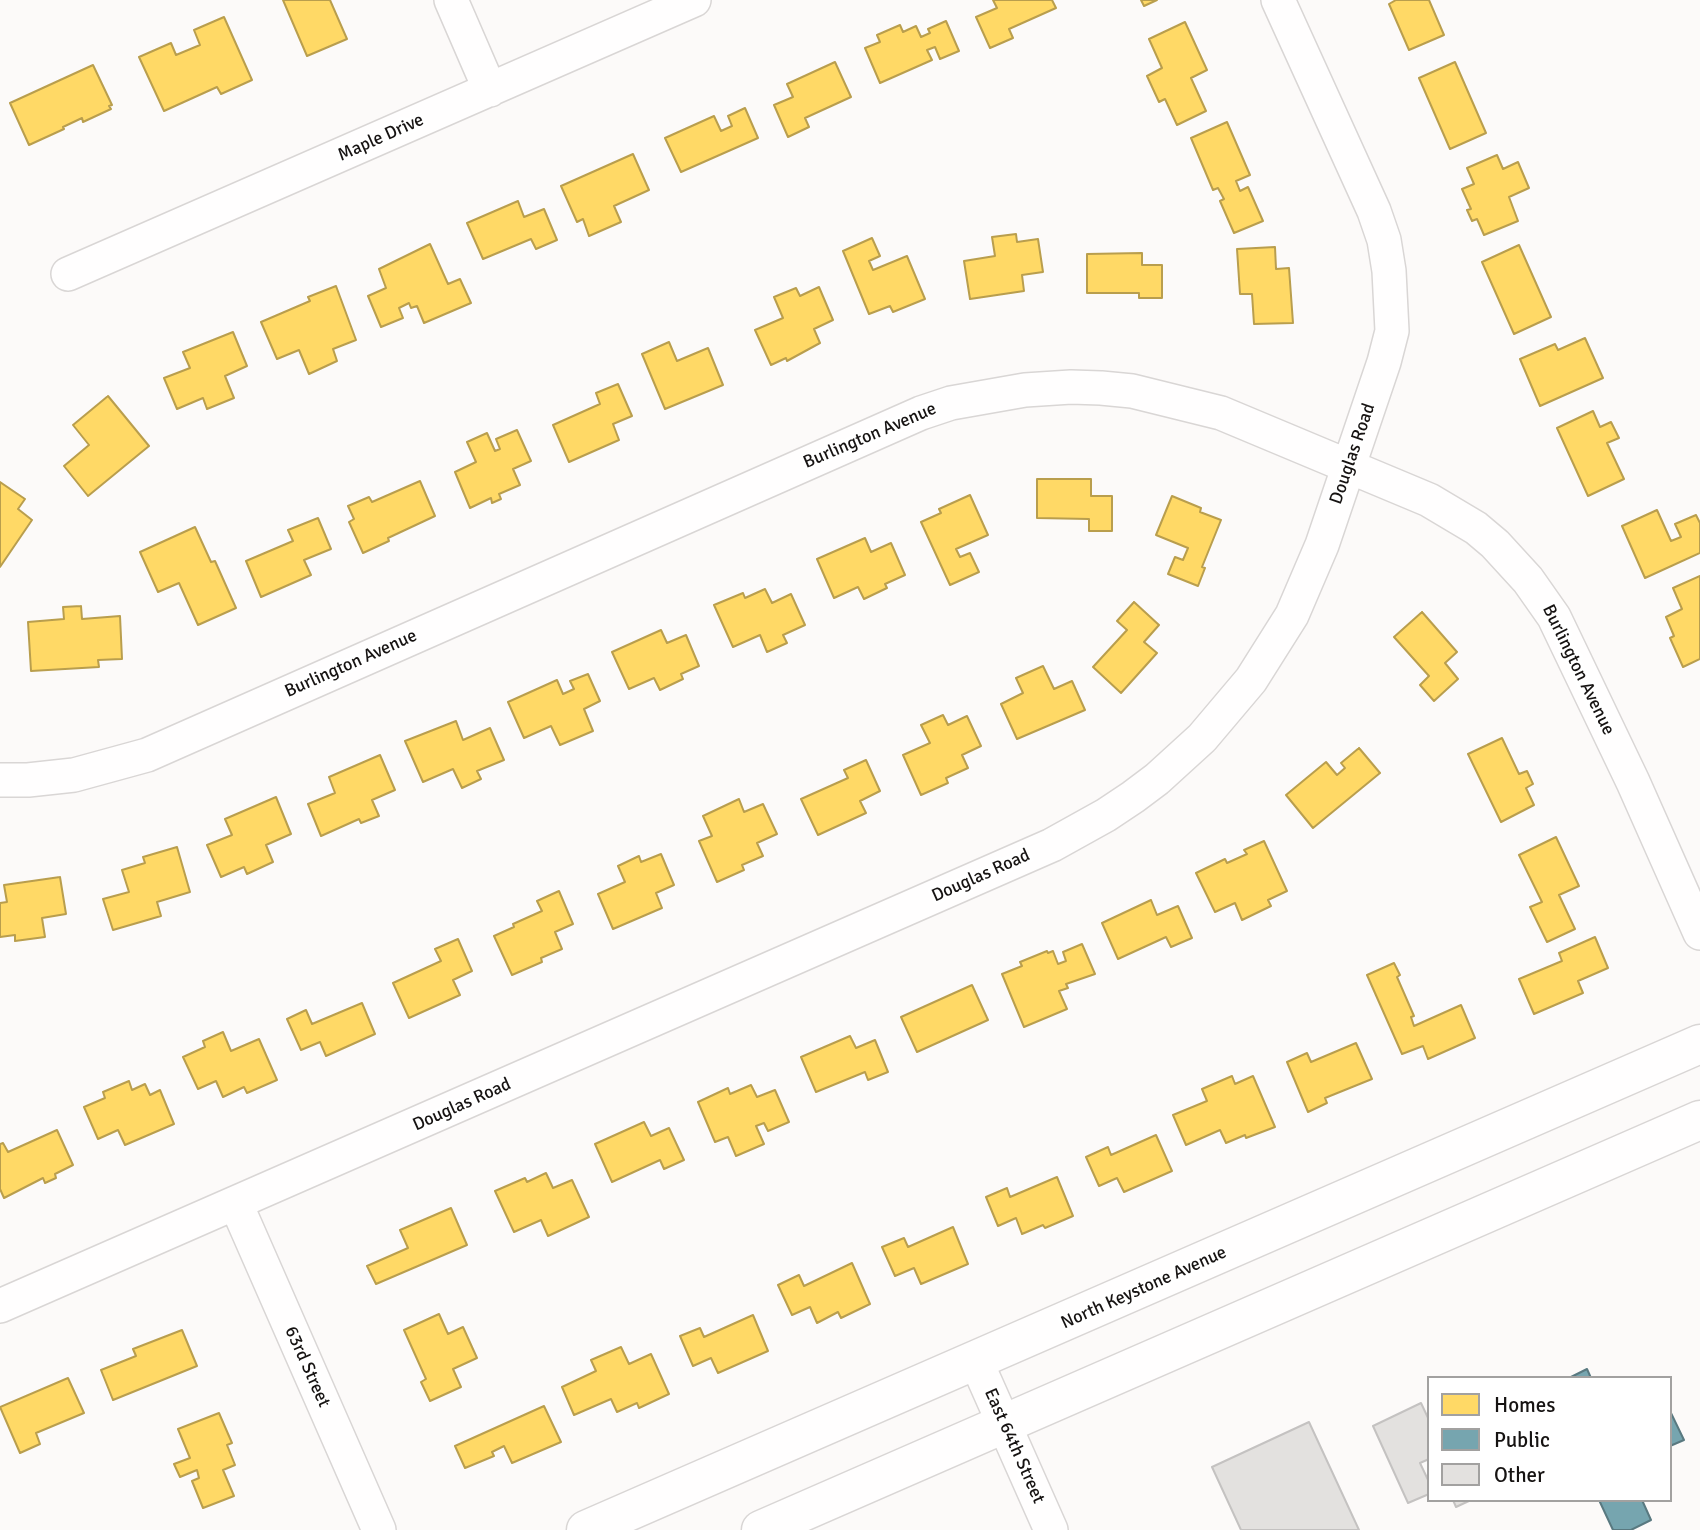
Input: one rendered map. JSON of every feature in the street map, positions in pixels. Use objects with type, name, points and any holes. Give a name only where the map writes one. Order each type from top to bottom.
[{"type":"main road","name":"North Keystone Avenue","points":[[586,1530],[1700,1044]]},
{"type":"main road","points":[[761,1530],[1700,1120]]},
{"type":"street","points":[[451,0],[490,90]]},
{"type":"street","name":"Maple Drive","points":[[68,274],[694,0]]},
{"type":"street","name":"Douglas Road","points":[[0,1306],[1068,837],[1120,806],[1157,779],[1202,738],[1251,680],[1277,642],[1304,588],[1322,545],[1392,331],[1390,271],[1384,240],[1374,211],[1278,0]]},
{"type":"street","name":"Burlington Avenue","points":[[0,780],[74,775],[147,755],[891,425],[951,403],[1040,388],[1132,391],[1221,413],[1429,500],[1476,528],[1511,559],[1541,596],[1566,640],[1700,933]]},
{"type":"street","name":"63rd Street","points":[[236,1204],[379,1530]]},
{"type":"street","name":"East 64th Street","points":[[976,1361],[1051,1530]]},
{"type":"building: Homes","points":[[283,0],[330,0],[347,39],[307,56]]},
{"type":"building: Homes","points":[[993,0],[1052,0],[1056,8],[1009,29],[1013,38],[990,48],[976,17],[997,8]]},
{"type":"building: Homes","points":[[1141,0],[1157,0],[1144,6]]},
{"type":"building: Homes","points":[[1396,0],[1429,0],[1444,35],[1409,50],[1389,4]]},
{"type":"building: Homes","points":[[224,17],[252,80],[221,94],[217,87],[164,111],[139,57],[171,43],[176,55],[200,45],[194,30]]},
{"type":"building: Homes","points":[[946,21],[959,51],[940,59],[935,47],[927,50],[932,60],[880,83],[865,48],[880,42],[877,35],[900,25],[903,32],[916,26],[921,37],[930,33],[928,29]]},
{"type":"building: Homes","points":[[1185,22],[1207,70],[1191,78],[1206,111],[1177,125],[1165,99],[1159,102],[1147,76],[1162,68],[1149,39]]},
{"type":"building: Homes","points":[[835,62],[851,97],[805,118],[809,127],[788,137],[774,105],[793,97],[787,84]]},
{"type":"building: Homes","points":[[1455,62],[1486,133],[1450,149],[1419,78]]},
{"type":"building: Homes","points":[[93,65],[112,105],[109,106],[111,109],[83,122],[82,118],[29,145],[10,103]]},
{"type":"building: Homes","points":[[745,108],[758,138],[681,172],[665,138],[714,116],[721,131],[732,126],[728,116]]},
{"type":"building: Homes","points":[[1227,122],[1250,175],[1236,181],[1240,191],[1248,187],[1263,221],[1234,233],[1220,201],[1224,199],[1218,188],[1213,190],[1191,138]]},
{"type":"building: Homes","points":[[633,154],[649,190],[614,206],[621,222],[589,236],[583,219],[577,222],[561,186]]},
{"type":"building: Homes","points":[[1497,155],[1503,169],[1518,162],[1529,188],[1509,197],[1518,221],[1484,235],[1477,219],[1472,221],[1467,210],[1471,209],[1462,189],[1474,184],[1467,168]]},
{"type":"building: Homes","points":[[518,201],[524,217],[544,209],[557,240],[536,249],[531,239],[483,259],[467,223]]},
{"type":"building: Homes","points":[[1016,234],[1017,242],[1038,239],[1043,272],[1022,275],[1024,291],[970,299],[964,261],[995,256],[992,237]]},
{"type":"building: Homes","points":[[872,238],[880,256],[869,261],[873,270],[907,256],[925,299],[893,312],[890,306],[869,314],[843,251]]},
{"type":"building: Homes","points":[[430,244],[448,284],[460,279],[471,303],[424,323],[417,306],[411,308],[409,303],[399,308],[403,318],[381,327],[368,296],[386,288],[379,269]]},
{"type":"building: Homes","points":[[1519,245],[1551,317],[1514,334],[1482,262]]},
{"type":"building: Homes","points":[[1275,247],[1276,269],[1289,268],[1293,323],[1254,324],[1252,294],[1240,294],[1237,249]]},
{"type":"building: Homes","points":[[1142,253],[1142,265],[1162,265],[1162,298],[1139,298],[1139,293],[1087,293],[1087,254]]},
{"type":"building: Homes","points":[[336,286],[356,340],[333,349],[337,361],[309,374],[299,350],[277,359],[261,322],[310,301],[308,297]]},
{"type":"building: Homes","points":[[819,287],[833,320],[814,329],[820,343],[787,361],[786,358],[771,365],[755,330],[783,318],[774,297],[796,288],[800,296]]},
{"type":"building: Homes","points":[[233,332],[247,366],[225,376],[234,398],[207,409],[203,398],[177,409],[164,378],[190,368],[183,352]]},
{"type":"building: Homes","points":[[1585,338],[1603,378],[1540,406],[1520,359],[1555,344],[1558,350]]},
{"type":"building: Homes","points":[[669,342],[677,361],[708,348],[723,385],[665,409],[642,354]]},
{"type":"building: Homes","points":[[618,384],[632,416],[613,424],[619,440],[569,462],[553,425],[600,404],[596,393]]},
{"type":"building: Homes","points":[[108,396],[149,446],[88,496],[64,466],[89,445],[73,425]]},
{"type":"building: Homes","points":[[1593,411],[1600,427],[1611,422],[1619,438],[1607,443],[1624,479],[1588,496],[1557,428]]},
{"type":"building: Homes","points":[[517,430],[531,461],[513,469],[520,485],[499,494],[501,499],[492,503],[491,498],[470,508],[455,472],[476,462],[467,442],[487,433],[495,451],[500,449],[496,439]]},
{"type":"building: Homes","points":[[1037,479],[1091,479],[1091,496],[1112,496],[1112,531],[1089,531],[1089,519],[1037,518]]},
{"type":"building: Homes","points":[[420,481],[435,516],[363,553],[349,522],[354,519],[348,506],[369,497],[372,502]]},
{"type":"building: Homes","points":[[0,482],[25,499],[18,509],[32,520],[0,567]]},
{"type":"building: Homes","points":[[970,495],[988,535],[956,549],[960,557],[970,553],[979,572],[950,585],[921,522],[941,513],[939,509]]},
{"type":"building: Homes","points":[[1172,496],[1221,520],[1202,567],[1205,568],[1198,586],[1168,574],[1175,557],[1183,560],[1188,548],[1156,535]]},
{"type":"building: Homes","points":[[1657,510],[1671,541],[1681,537],[1675,524],[1696,515],[1700,523],[1700,553],[1645,578],[1622,526]]},
{"type":"building: Homes","points":[[318,518],[331,549],[304,560],[311,575],[261,597],[246,561],[293,541],[288,530]]},
{"type":"building: Homes","points":[[195,527],[211,562],[215,561],[236,608],[198,625],[179,583],[158,592],[140,552]]},
{"type":"building: Homes","points":[[865,538],[871,552],[891,543],[905,575],[885,584],[887,588],[864,599],[858,587],[834,598],[817,559]]},
{"type":"building: Homes","points":[[1700,576],[1700,659],[1683,667],[1670,638],[1674,636],[1666,617],[1682,609],[1673,588]]},
{"type":"building: Homes","points":[[765,589],[772,603],[791,594],[805,625],[783,635],[787,643],[767,652],[760,635],[733,647],[714,605],[743,593],[745,598]]},
{"type":"building: Homes","points":[[1134,602],[1159,625],[1144,642],[1157,653],[1121,693],[1093,667],[1127,630],[1117,621]]},
{"type":"building: Homes","points":[[81,606],[82,619],[120,616],[122,659],[98,660],[99,667],[31,671],[28,622],[64,619],[63,607]]},
{"type":"building: Homes","points":[[1422,612],[1457,652],[1445,663],[1458,679],[1434,701],[1420,685],[1429,676],[1394,637]]},
{"type":"building: Homes","points":[[661,630],[667,643],[686,635],[699,666],[681,674],[683,679],[660,690],[654,678],[629,689],[612,652]]},
{"type":"building: Homes","points":[[1043,666],[1054,689],[1072,681],[1085,710],[1017,739],[1001,704],[1023,693],[1016,678]]},
{"type":"building: Homes","points":[[588,674],[600,701],[584,709],[593,731],[560,745],[551,726],[524,738],[508,702],[557,680],[563,694],[574,689],[570,681]]},
{"type":"building: Homes","points":[[943,715],[948,725],[967,716],[981,746],[962,755],[968,768],[946,778],[948,783],[921,795],[903,755],[930,743],[921,725]]},
{"type":"building: Homes","points":[[456,721],[463,740],[490,728],[504,760],[477,771],[481,779],[462,788],[453,769],[423,782],[405,741]]},
{"type":"building: Homes","points":[[1502,738],[1519,774],[1527,771],[1533,784],[1526,788],[1534,805],[1501,822],[1468,754]]},
{"type":"building: Homes","points":[[1359,748],[1380,773],[1313,828],[1286,795],[1326,762],[1337,775],[1345,768],[1341,763]]},
{"type":"building: Homes","points":[[380,755],[395,790],[372,800],[379,816],[361,823],[359,819],[321,836],[308,804],[335,793],[329,777]]},
{"type":"building: Homes","points":[[866,760],[880,791],[860,801],[866,813],[818,835],[801,799],[848,778],[844,770]]},
{"type":"building: Homes","points":[[276,797],[291,834],[266,845],[273,862],[247,874],[244,867],[221,877],[207,845],[232,835],[225,819]]},
{"type":"building: Homes","points":[[739,799],[744,812],[763,804],[777,834],[757,843],[763,856],[742,865],[744,870],[717,882],[699,841],[712,836],[703,816]]},
{"type":"building: Homes","points":[[1556,837],[1579,886],[1559,895],[1575,929],[1547,942],[1530,907],[1542,902],[1519,855]]},
{"type":"building: Homes","points":[[1264,841],[1287,891],[1268,900],[1271,906],[1242,920],[1235,903],[1215,912],[1196,873],[1225,859],[1227,863],[1247,854],[1244,850]]},
{"type":"building: Homes","points":[[177,847],[190,892],[157,902],[161,916],[113,930],[103,899],[129,892],[122,870],[145,863],[143,857]]},
{"type":"building: Homes","points":[[661,854],[674,885],[656,893],[662,908],[613,929],[598,894],[625,882],[618,866],[639,856],[641,862]]},
{"type":"building: Homes","points":[[60,877],[66,914],[42,918],[45,937],[15,941],[15,935],[0,937],[0,903],[7,902],[4,885]]},
{"type":"building: Homes","points":[[559,891],[573,924],[555,932],[562,949],[541,958],[542,962],[512,975],[494,936],[542,911],[537,901]]},
{"type":"building: Homes","points":[[1151,900],[1157,915],[1178,906],[1192,938],[1171,947],[1166,937],[1118,959],[1102,923]]},
{"type":"building: Homes","points":[[1595,937],[1608,968],[1578,981],[1583,993],[1534,1014],[1519,979],[1562,961],[1559,953]]},
{"type":"building: Homes","points":[[458,939],[472,971],[453,980],[460,995],[409,1018],[393,983],[441,961],[435,949]]},
{"type":"building: Homes","points":[[1082,944],[1095,974],[1066,984],[1068,988],[1059,991],[1067,1009],[1024,1027],[1002,974],[1022,966],[1020,962],[1047,951],[1053,951],[1058,964],[1066,961],[1063,952]]},
{"type":"building: Homes","points":[[1394,963],[1400,975],[1397,977],[1414,1016],[1411,1017],[1414,1026],[1461,1005],[1475,1038],[1428,1059],[1423,1046],[1402,1054],[1367,975]]},
{"type":"building: Homes","points":[[972,985],[988,1020],[917,1052],[901,1017]]},
{"type":"building: Homes","points":[[362,1003],[375,1034],[326,1056],[320,1042],[301,1050],[287,1019],[306,1010],[312,1024]]},
{"type":"building: Homes","points":[[223,1032],[231,1051],[259,1039],[277,1080],[247,1093],[244,1087],[223,1097],[216,1081],[198,1089],[183,1057],[205,1047],[203,1041]]},
{"type":"building: Homes","points":[[850,1036],[856,1048],[875,1040],[888,1072],[868,1080],[865,1072],[816,1092],[801,1057]]},
{"type":"building: Homes","points":[[1356,1043],[1372,1079],[1325,1098],[1327,1103],[1308,1112],[1287,1062],[1307,1053],[1311,1062]]},
{"type":"building: Homes","points":[[1232,1076],[1235,1084],[1253,1076],[1275,1127],[1226,1143],[1220,1130],[1186,1145],[1173,1115],[1207,1101],[1202,1089]]},
{"type":"building: Homes","points":[[129,1081],[132,1090],[145,1084],[150,1095],[160,1090],[174,1124],[125,1145],[118,1130],[98,1139],[84,1107],[105,1098],[103,1092]]},
{"type":"building: Homes","points":[[751,1085],[757,1097],[775,1090],[789,1122],[768,1131],[764,1123],[756,1126],[764,1144],[736,1156],[728,1137],[715,1142],[698,1102],[728,1088],[730,1094]]},
{"type":"building: Homes","points":[[644,1122],[651,1136],[669,1128],[684,1160],[664,1169],[660,1160],[612,1182],[595,1144]]},
{"type":"building: Homes","points":[[57,1130],[73,1165],[55,1174],[56,1178],[45,1183],[43,1178],[4,1198],[0,1189],[0,1144],[3,1143],[8,1152]]},
{"type":"building: Homes","points":[[1156,1135],[1172,1171],[1124,1192],[1117,1178],[1099,1186],[1086,1157],[1108,1147],[1111,1155]]},
{"type":"building: Homes","points":[[546,1173],[553,1188],[572,1180],[589,1217],[548,1236],[541,1220],[514,1232],[495,1191],[525,1178],[527,1182]]},
{"type":"building: Homes","points":[[1057,1177],[1073,1216],[1022,1234],[1016,1218],[998,1226],[986,1197],[1007,1188],[1010,1197]]},
{"type":"building: Homes","points":[[451,1208],[467,1245],[376,1284],[367,1266],[408,1248],[400,1230]]},
{"type":"building: Homes","points":[[953,1227],[968,1264],[921,1284],[914,1268],[895,1276],[882,1247],[904,1238],[908,1247]]},
{"type":"building: Homes","points":[[852,1263],[870,1304],[841,1318],[838,1312],[817,1323],[810,1307],[792,1315],[778,1285],[799,1275],[804,1286]]},
{"type":"building: Homes","points":[[439,1314],[448,1334],[463,1327],[477,1358],[453,1369],[461,1387],[430,1401],[421,1382],[426,1379],[404,1330]]},
{"type":"building: Homes","points":[[753,1315],[768,1351],[718,1373],[711,1358],[693,1366],[680,1336],[700,1328],[704,1337]]},
{"type":"building: Homes","points":[[182,1330],[197,1366],[113,1400],[101,1370],[136,1356],[133,1349]]},
{"type":"building: Homes","points":[[621,1347],[629,1364],[651,1354],[669,1394],[639,1408],[637,1403],[617,1412],[611,1399],[574,1415],[562,1387],[596,1371],[591,1360]]},
{"type":"building: Homes","points":[[68,1378],[84,1413],[36,1433],[40,1444],[20,1453],[0,1407]]},
{"type":"building: Homes","points":[[544,1406],[561,1442],[512,1463],[504,1446],[492,1452],[494,1456],[465,1468],[455,1446]]},
{"type":"building: Homes","points":[[219,1413],[232,1443],[227,1445],[235,1465],[223,1470],[234,1496],[203,1508],[192,1481],[199,1478],[197,1470],[180,1477],[174,1464],[190,1458],[178,1429]]},
{"type":"building: Public","points":[[1587,1369],[1590,1376],[1573,1376]]},
{"type":"building: Public","points":[[1672,1415],[1684,1440],[1672,1445]]},
{"type":"building: Public","points":[[1600,1502],[1643,1502],[1651,1520],[1631,1530],[1613,1530]]},
{"type":"building: Other","points":[[1421,1403],[1427,1416],[1427,1460],[1420,1463],[1427,1478],[1427,1495],[1408,1503],[1373,1426]]},
{"type":"building: Other","points":[[1309,1422],[1359,1530],[1241,1530],[1212,1467]]},
{"type":"building: Other","points":[[1454,1502],[1467,1502],[1456,1507]]}]
